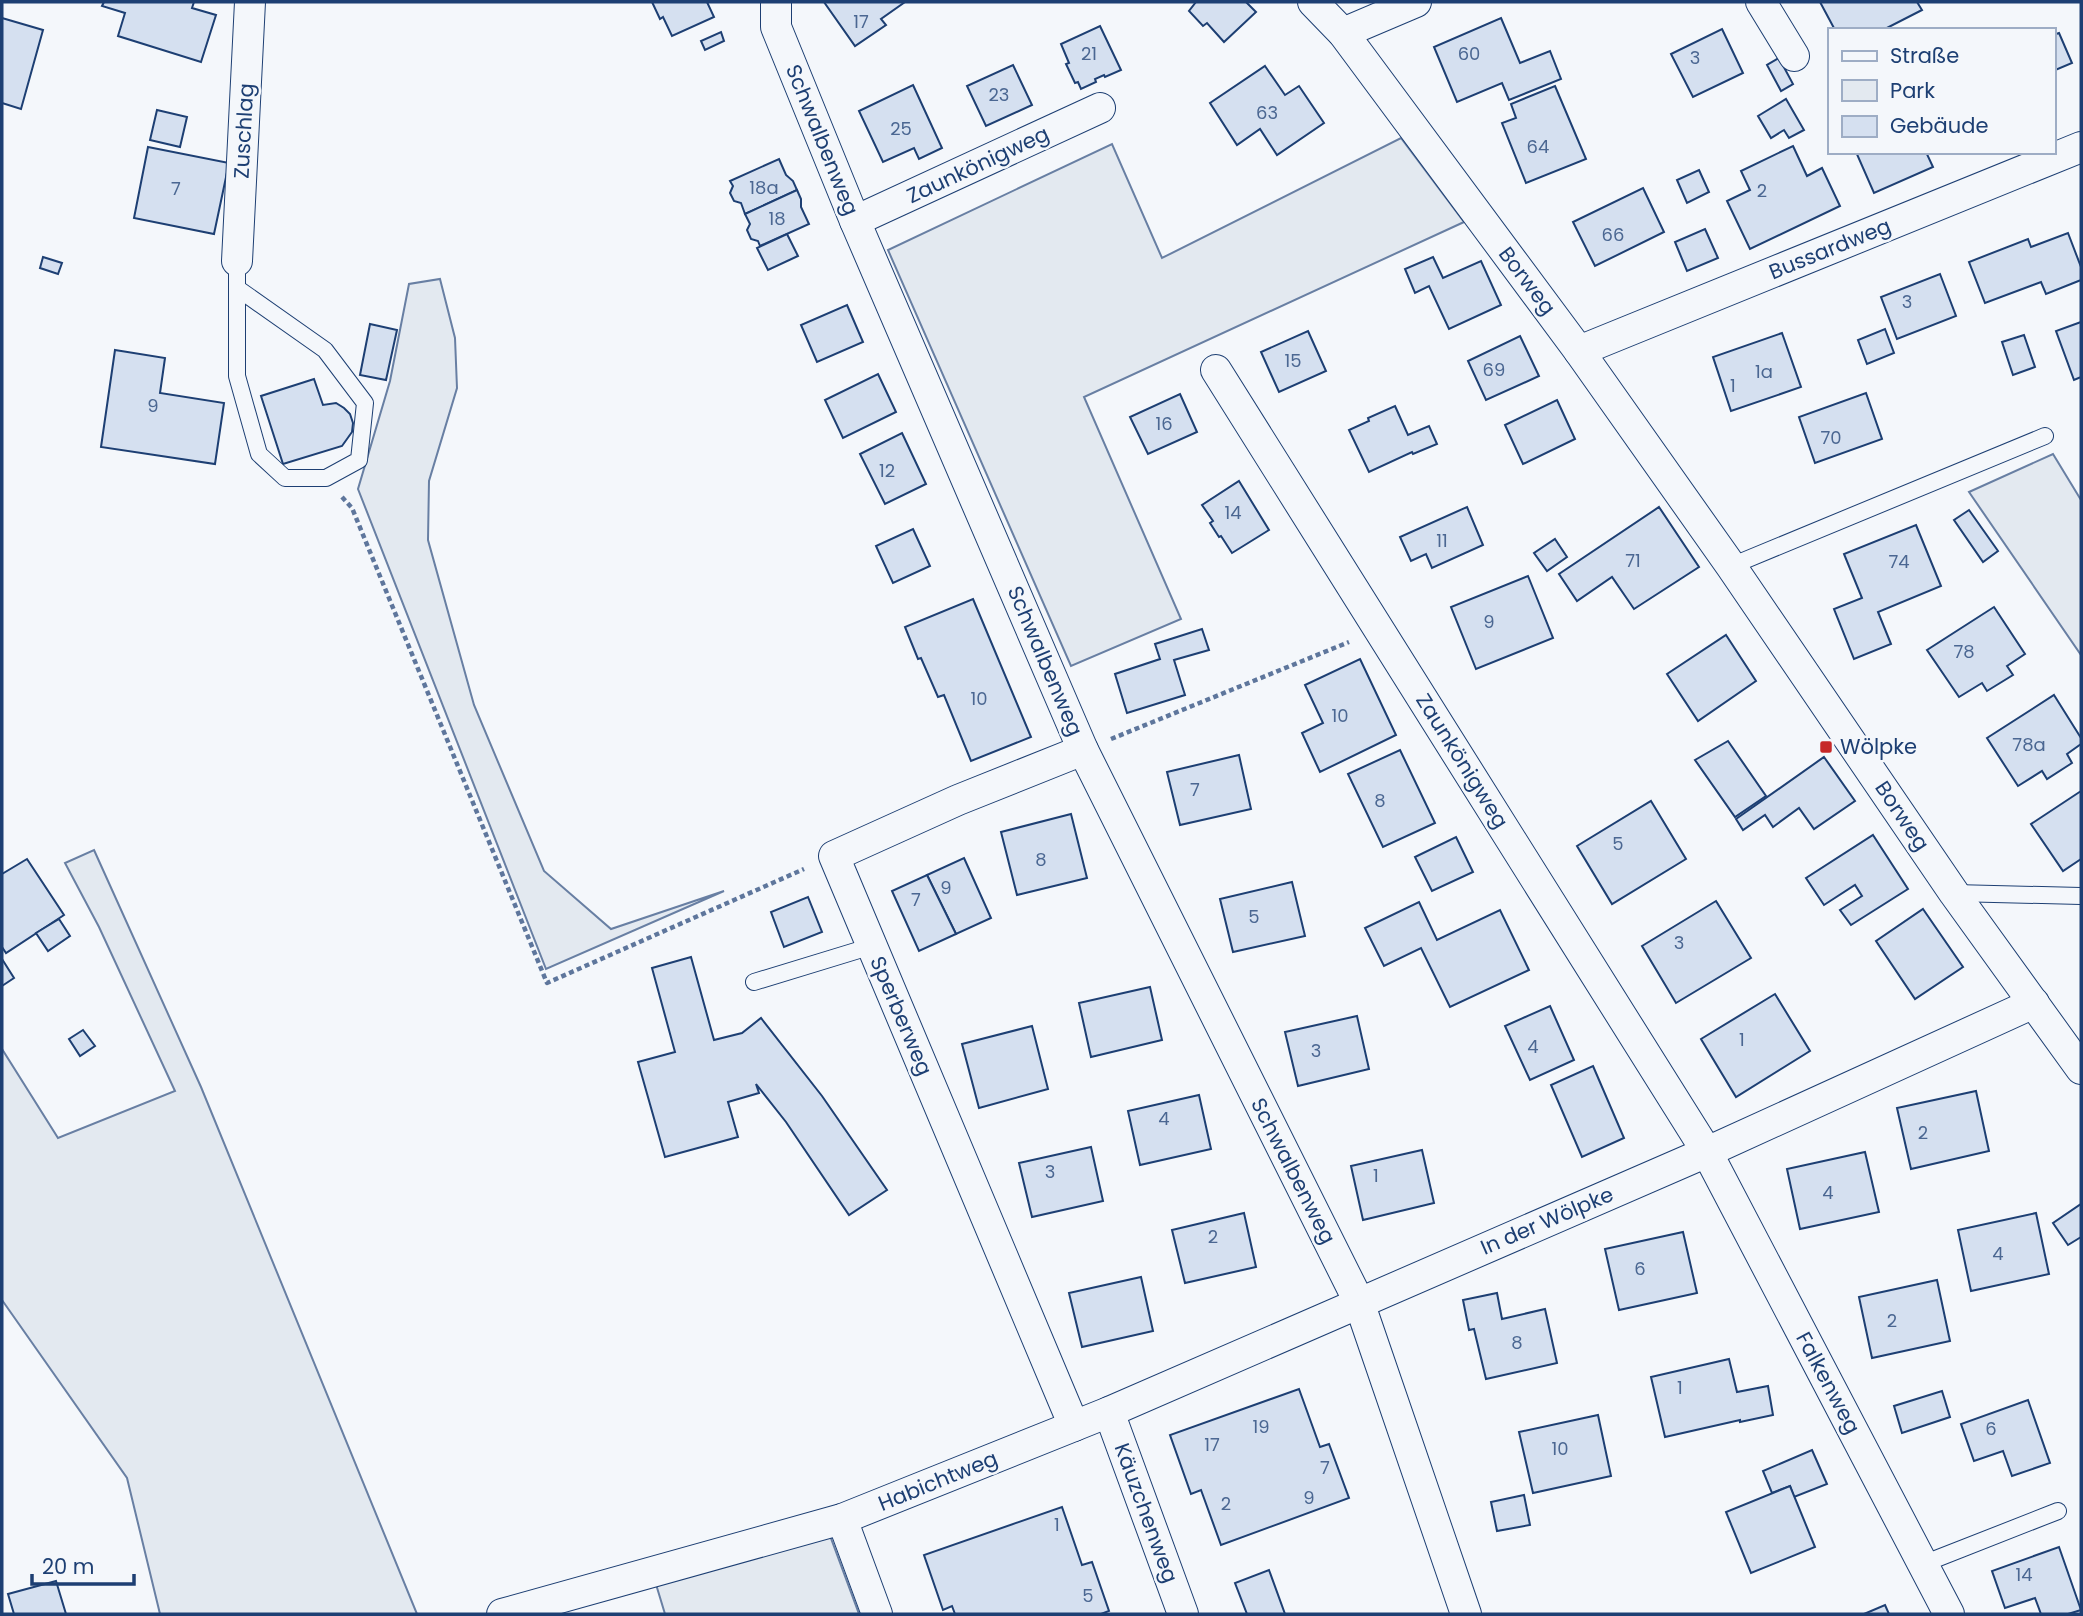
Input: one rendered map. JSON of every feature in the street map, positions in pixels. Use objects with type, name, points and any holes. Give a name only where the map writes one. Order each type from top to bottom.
[{"type":"street","name":"Zuschlag","points":[[237,274],[250,2]]},
{"type":"street","name":"Schwalbenweg","points":[[776,2],[776,27],[855,220],[1083,750],[1359,1302]]},
{"type":"street","name":"Borweg","points":[[1313,2],[1343,33],[1579,351],[1731,566],[1954,893],[2081,1069]]},
{"type":"street","points":[[1343,33],[1416,2]]},
{"type":"street","points":[[1761,2],[1794,56]]},
{"type":"street","name":"Zaunkönigweg","points":[[855,220],[1100,108]]},
{"type":"street","name":"Bussardweg","points":[[1579,351],[2081,147]]},
{"type":"street","name":"Zaunkönigweg","points":[[1216,370],[1707,1152]]},
{"type":"street","points":[[834,856],[958,800],[1083,750]]},
{"type":"street","name":"Sperberweg","points":[[834,856],[1074,1426]]},
{"type":"street","name":"In der Wölpke","points":[[1359,1302],[1707,1152],[2034,1003]]},
{"type":"street","name":"Falkenweg","points":[[1707,1152],[1949,1614]]},
{"type":"street","points":[[1359,1302],[1466,1614]]},
{"type":"street","name":"Habichtweg","points":[[502,1614],[842,1519],[1109,1412],[1359,1302]]},
{"type":"street","name":"Käuzchenweg","points":[[1109,1412],[1183,1614]]},
{"type":"street","points":[[842,1519],[877,1614]]},
{"type":"lane","points":[[237,274],[325,350],[365,403],[359,460],[326,478],[285,478],[259,454],[237,376],[237,274]]},
{"type":"lane","points":[[1731,566],[2045,436]]},
{"type":"lane","points":[[1954,893],[2081,896]]},
{"type":"lane","points":[[754,982],[872,946]]},
{"type":"lane","points":[[1923,1564],[2058,1511]]},
{"type":"path","points":[[326,478],[352,508],[547,983],[834,856]]},
{"type":"path","points":[[1083,750],[1379,629]]},
{"type":"green space","points":[[1401,138],[1464,222],[1084,397],[1181,619],[1071,666],[888,250],[1112,144],[1162,258]]},
{"type":"green space","points":[[440,279],[455,338],[457,388],[429,481],[428,540],[474,705],[544,871],[611,929],[724,891],[546,969],[358,489],[390,381],[409,284]]},
{"type":"green space","points":[[2053,454],[2081,500],[2081,655],[1969,492]]},
{"type":"green space","points":[[94,850],[201,1087],[417,1614],[160,1614],[127,1478],[2,1300],[2,1049],[58,1138],[175,1091],[99,927],[65,863]]},
{"type":"green space","points":[[829,1533],[859,1614],[665,1614],[655,1581]]},
{"type":"building","points":[[104,2],[194,2],[192,8],[216,15],[201,62],[118,36],[125,13],[102,6]]},
{"type":"building","points":[[652,2],[707,2],[714,17],[672,36]]},
{"type":"building","points":[[824,2],[905,2],[881,19],[886,25],[855,46]]},
{"type":"building","points":[[1196,2],[1246,2],[1256,12],[1224,42],[1207,23],[1203,26],[1189,11]]},
{"type":"building","points":[[1820,2],[1917,2],[1922,10],[1887,28],[1834,28]]},
{"type":"building","points":[[2,18],[43,30],[21,109],[2,103]]},
{"type":"building","points":[[1501,18],[1520,63],[1550,51],[1561,79],[1509,100],[1502,83],[1457,102],[1434,47]]},
{"type":"building","points":[[1100,26],[1121,70],[1095,79],[1096,82],[1081,89],[1066,64],[1069,63],[1061,44]]},
{"type":"building","points":[[1722,29],[1743,73],[1693,97],[1671,54]]},
{"type":"building","points":[[721,32],[724,41],[705,50],[701,41]]},
{"type":"building","points":[[2059,33],[2072,63],[2055,70],[2055,34]]},
{"type":"building","points":[[1779,58],[1793,84],[1781,91],[1767,65]]},
{"type":"building","points":[[1013,65],[1032,105],[986,126],[967,86]]},
{"type":"building","points":[[1265,66],[1285,95],[1299,86],[1324,123],[1277,155],[1260,129],[1237,145],[1210,103]]},
{"type":"building","points":[[913,85],[942,148],[919,159],[914,148],[883,162],[859,111]]},
{"type":"building","points":[[1555,86],[1586,159],[1526,183],[1502,123],[1516,118],[1511,104]]},
{"type":"building","points":[[1786,99],[1804,130],[1789,138],[1784,130],[1771,138],[1758,116]]},
{"type":"building","points":[[157,110],[187,117],[180,147],[150,140]]},
{"type":"building","points":[[1793,146],[1807,176],[1822,168],[1840,206],[1750,249],[1727,201],[1750,190],[1741,171]]},
{"type":"building","points":[[148,147],[229,163],[214,234],[134,218]]},
{"type":"building","points":[[1857,154],[1927,154],[1933,167],[1874,193]]},
{"type":"building","points":[[779,159],[797,190],[745,214],[741,203],[734,201],[730,193],[733,186],[730,181]]},
{"type":"building","points":[[1699,170],[1709,192],[1687,203],[1677,180]]},
{"type":"building","points":[[1643,188],[1664,232],[1595,266],[1573,222]]},
{"type":"building","points":[[797,190],[809,224],[760,246],[758,241],[751,239],[747,230],[750,224],[745,214]]},
{"type":"building","points":[[1705,229],[1718,258],[1687,271],[1675,242]]},
{"type":"building","points":[[2068,233],[2081,267],[2081,280],[2046,294],[2041,282],[1985,303],[1969,262],[2028,239],[2031,247]]},
{"type":"building","points":[[787,234],[798,256],[768,270],[757,248]]},
{"type":"building","points":[[43,257],[62,263],[58,274],[40,268]]},
{"type":"building","points":[[1433,257],[1443,278],[1481,261],[1501,305],[1449,329],[1429,286],[1415,293],[1405,269]]},
{"type":"building","points":[[1940,274],[1956,316],[1897,339],[1881,297]]},
{"type":"building","points":[[847,305],[863,342],[817,362],[801,325]]},
{"type":"building","points":[[2081,322],[2081,377],[2074,380],[2056,331]]},
{"type":"building","points":[[370,324],[397,330],[386,380],[360,375]]},
{"type":"building","points":[[1885,329],[1894,353],[1867,364],[1858,340]]},
{"type":"building","points":[[1308,331],[1326,371],[1279,392],[1261,352]]},
{"type":"building","points":[[1782,333],[1801,387],[1731,411],[1713,357]]},
{"type":"building","points":[[2024,335],[2035,367],[2013,375],[2002,342]]},
{"type":"building","points":[[1520,336],[1539,376],[1486,400],[1468,361]]},
{"type":"building","points":[[115,350],[165,358],[160,393],[224,403],[215,464],[101,447]]},
{"type":"building","points":[[878,374],[896,412],[843,438],[825,400]]},
{"type":"building","points":[[314,379],[323,405],[336,403],[350,414],[352,432],[342,446],[283,464],[261,396]]},
{"type":"building","points":[[1866,393],[1882,439],[1815,463],[1799,417]]},
{"type":"building","points":[[1180,394],[1197,432],[1148,454],[1130,417]]},
{"type":"building","points":[[1557,400],[1575,439],[1523,464],[1505,425]]},
{"type":"building","points":[[1395,406],[1408,435],[1429,426],[1437,444],[1413,454],[1412,452],[1369,472],[1349,430]]},
{"type":"building","points":[[902,433],[926,484],[885,504],[860,454]]},
{"type":"building","points":[[1239,481],[1269,530],[1232,553],[1210,523],[1213,521],[1202,505]]},
{"type":"building","points":[[1467,507],[1483,545],[1432,568],[1426,554],[1411,561],[1400,537]]},
{"type":"building","points":[[1659,507],[1699,567],[1634,609],[1612,577],[1577,601],[1559,574]]},
{"type":"building","points":[[1969,510],[1998,551],[1983,562],[1954,520]]},
{"type":"building","points":[[1916,525],[1941,586],[1878,612],[1891,644],[1854,659],[1834,609],[1862,598],[1844,554]]},
{"type":"building","points":[[913,529],[930,566],[893,583],[876,546]]},
{"type":"building","points":[[1555,539],[1567,557],[1547,571],[1534,553]]},
{"type":"building","points":[[1528,576],[1553,638],[1476,669],[1451,607]]},
{"type":"building","points":[[973,599],[1031,737],[971,761],[944,695],[938,697],[905,627]]},
{"type":"building","points":[[1994,607],[2025,654],[2007,666],[2013,675],[1987,691],[1982,683],[1959,697],[1927,650]]},
{"type":"building","points":[[1202,629],[1209,650],[1174,660],[1185,695],[1127,713],[1115,674],[1160,659],[1155,644]]},
{"type":"building","points":[[1726,635],[1756,681],[1698,721],[1667,674]]},
{"type":"building","points":[[1360,659],[1396,735],[1320,772],[1302,733],[1323,723],[1305,685]]},
{"type":"building","points":[[2054,695],[2081,738],[2081,744],[2067,754],[2072,763],[2047,779],[2042,771],[2018,786],[1987,738]]},
{"type":"building","points":[[1728,741],[1766,796],[1735,817],[1695,760]]},
{"type":"building","points":[[1400,750],[1435,823],[1383,847],[1348,774]]},
{"type":"building","points":[[1239,755],[1251,809],[1180,825],[1167,772]]},
{"type":"building","points":[[1824,757],[1855,801],[1814,829],[1799,808],[1773,827],[1765,815],[1743,830],[1736,819]]},
{"type":"building","points":[[2081,791],[2081,859],[2063,871],[2031,824]]},
{"type":"building","points":[[1651,801],[1686,859],[1612,904],[1577,846]]},
{"type":"building","points":[[1071,814],[1087,878],[1017,895],[1001,832]]},
{"type":"building","points":[[1873,835],[1908,889],[1851,925],[1840,910],[1862,896],[1855,885],[1824,905],[1806,878]]},
{"type":"building","points":[[1456,837],[1473,872],[1432,891],[1415,857]]},
{"type":"building","points":[[964,858],[991,918],[956,934],[927,875]]},
{"type":"building","points":[[27,859],[64,915],[6,953],[2,947],[2,874]]},
{"type":"building","points":[[927,875],[956,934],[919,951],[892,891]]},
{"type":"building","points":[[1292,882],[1305,936],[1233,952],[1220,899]]},
{"type":"building","points":[[808,897],[822,932],[784,947],[771,912]]},
{"type":"building","points":[[1716,901],[1751,958],[1676,1003],[1642,946]]},
{"type":"building","points":[[1419,902],[1437,940],[1500,910],[1529,970],[1450,1007],[1421,948],[1384,966],[1365,928]]},
{"type":"building","points":[[1923,909],[1963,967],[1915,999],[1876,941]]},
{"type":"building","points":[[59,919],[70,936],[48,951],[36,933]]},
{"type":"building","points":[[691,957],[714,1040],[742,1033],[761,1018],[822,1096],[887,1190],[849,1215],[786,1122],[756,1084],[759,1093],[728,1102],[738,1137],[665,1157],[638,1062],[675,1052],[652,968]]},
{"type":"building","points":[[2,959],[14,978],[2,986]]},
{"type":"building","points":[[1150,987],[1162,1040],[1091,1057],[1079,1003]]},
{"type":"building","points":[[1775,994],[1810,1051],[1736,1097],[1701,1039]]},
{"type":"building","points":[[1550,1006],[1574,1060],[1530,1080],[1505,1026]]},
{"type":"building","points":[[1357,1016],[1369,1069],[1298,1086],[1285,1032]]},
{"type":"building","points":[[1032,1026],[1048,1089],[979,1108],[962,1044]]},
{"type":"building","points":[[83,1030],[95,1046],[80,1056],[69,1039]]},
{"type":"building","points":[[1593,1066],[1624,1138],[1582,1157],[1551,1085]]},
{"type":"building","points":[[1976,1091],[1989,1151],[1911,1169],[1897,1108]]},
{"type":"building","points":[[1199,1095],[1211,1149],[1140,1165],[1128,1111]]},
{"type":"building","points":[[1091,1147],[1103,1201],[1032,1217],[1019,1163]]},
{"type":"building","points":[[1422,1150],[1434,1203],[1363,1220],[1351,1166]]},
{"type":"building","points":[[1865,1152],[1879,1212],[1800,1229],[1787,1169]]},
{"type":"building","points":[[2081,1204],[2081,1237],[2068,1245],[2053,1223]]},
{"type":"building","points":[[1244,1213],[1256,1267],[1185,1283],[1172,1230]]},
{"type":"building","points":[[2036,1213],[2049,1274],[1971,1291],[1958,1230]]},
{"type":"building","points":[[1683,1232],[1697,1293],[1619,1310],[1605,1249]]},
{"type":"building","points":[[1141,1277],[1153,1331],[1082,1347],[1069,1293]]},
{"type":"building","points":[[1937,1280],[1950,1341],[1872,1358],[1859,1297]]},
{"type":"building","points":[[1497,1293],[1502,1319],[1545,1309],[1557,1363],[1486,1379],[1474,1329],[1469,1330],[1463,1300]]},
{"type":"building","points":[[1729,1359],[1737,1392],[1768,1386],[1773,1415],[1665,1437],[1651,1377]]},
{"type":"building","points":[[1299,1389],[1320,1447],[1329,1444],[1349,1498],[1221,1545],[1201,1490],[1191,1494],[1170,1435]]},
{"type":"building","points":[[1942,1391],[1950,1417],[1902,1433],[1894,1406]]},
{"type":"building","points":[[2028,1400],[2050,1463],[2012,1476],[2003,1451],[1974,1461],[1961,1424]]},
{"type":"building","points":[[1598,1415],[1611,1476],[1533,1493],[1519,1432]]},
{"type":"building","points":[[1812,1450],[1827,1484],[1794,1497],[1790,1486],[1772,1493],[1763,1471]]},
{"type":"building","points":[[1790,1486],[1815,1547],[1751,1573],[1726,1512]]},
{"type":"building","points":[[1524,1495],[1530,1525],[1497,1531],[1491,1502]]},
{"type":"building","points":[[1062,1507],[1082,1565],[1092,1562],[1109,1611],[1101,1614],[955,1614],[952,1606],[943,1610],[924,1555]]},
{"type":"building","points":[[2059,1547],[2081,1610],[2068,1614],[2041,1614],[2035,1598],[2005,1608],[1992,1571]]},
{"type":"building","points":[[1269,1570],[1285,1614],[1247,1614],[1235,1583]]},
{"type":"building","points":[[56,1581],[66,1614],[14,1614],[8,1594]]},
{"type":"building","points":[[1885,1605],[1889,1614],[1864,1614]]},
{"type":"place","name":"Wölpke","points":[[1826,747]]}]
